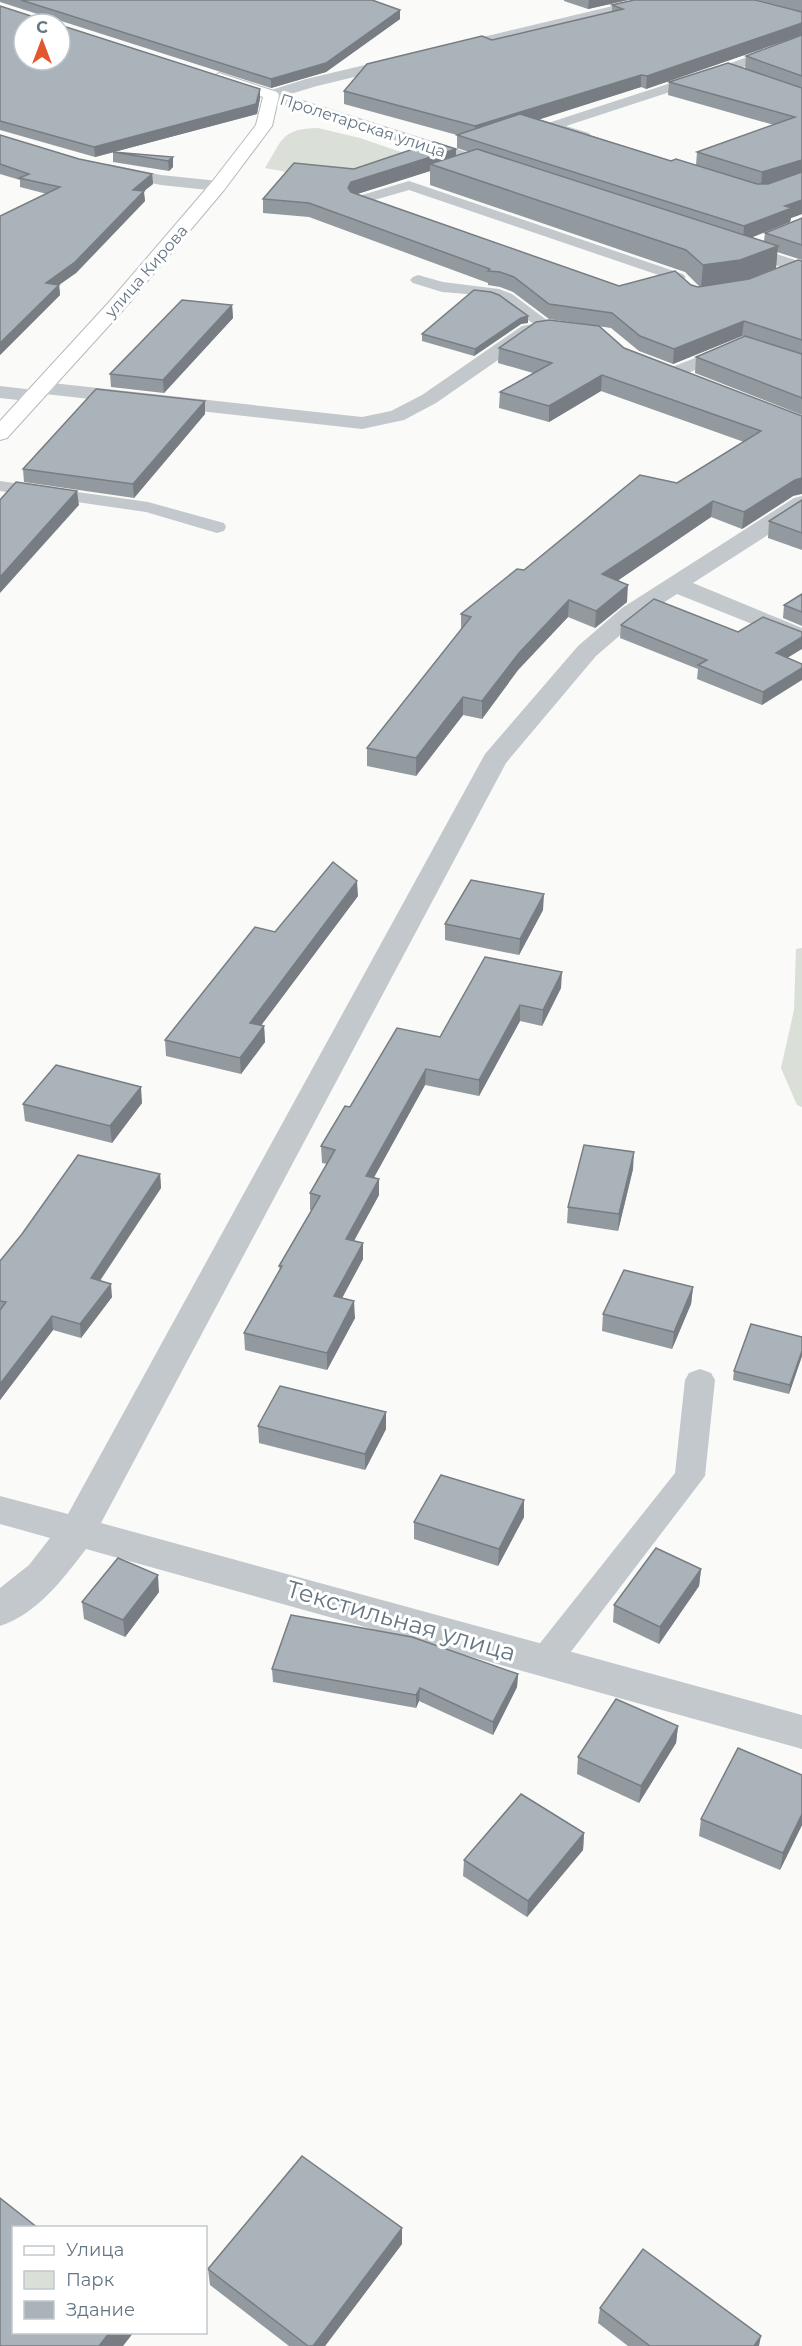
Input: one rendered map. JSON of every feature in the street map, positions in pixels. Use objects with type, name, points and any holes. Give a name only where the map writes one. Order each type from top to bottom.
[{"type":"main road","name":"Пролетарская улица","points":[[205,74],[272,96]]},
{"type":"main road","name":"улица Кирова","points":[[0,434],[218,186],[264,126],[272,96]]},
{"type":"street","points":[[272,96],[312,82],[656,0]]},
{"type":"street","name":"Пролетарская улица","points":[[272,96],[512,173]]},
{"type":"street","points":[[264,126],[286,118],[345,118]]},
{"type":"street","points":[[96,166],[161,180],[218,186]]},
{"type":"street","points":[[721,241],[800,267]]},
{"type":"street","points":[[0,392],[39,392],[362,423],[397,416],[429,399],[529,330],[557,328]]},
{"type":"street","points":[[652,365],[694,381]]},
{"type":"street","points":[[0,1610],[43,1576],[78,1531],[494,760],[587,651],[631,613],[802,503]]},
{"type":"street","points":[[674,584],[802,637]]},
{"type":"street","name":"Текстильная улица","points":[[0,1510],[802,1732]]},
{"type":"lane","points":[[595,140],[553,126],[727,69],[802,40]]},
{"type":"lane","points":[[727,69],[748,77]]},
{"type":"lane","points":[[459,169],[479,162]]},
{"type":"lane","points":[[379,209],[357,201],[429,178]]},
{"type":"lane","points":[[409,185],[678,277],[690,289]]},
{"type":"lane","points":[[743,248],[762,240]]},
{"type":"lane","points":[[779,274],[800,267]]},
{"type":"lane","points":[[648,286],[678,277]]},
{"type":"lane","points":[[418,280],[442,287],[494,292],[557,328]]},
{"type":"lane","points":[[673,373],[743,344]]},
{"type":"lane","points":[[0,486],[148,507],[217,527]]},
{"type":"lane","points":[[545,1661],[690,1476],[700,1380]]},
{"type":"green space","points":[[318,128],[360,138],[436,164],[319,178],[265,168],[280,143],[290,133]]},
{"type":"green space","points":[[802,948],[802,1107],[797,1105],[781,1068],[794,1010],[796,949]]},
{"type":"building","points":[[21,0],[372,0],[400,10],[326,63],[271,79],[72,16],[72,12],[59,12]]},
{"type":"building","points":[[634,0],[755,0],[802,12],[802,23],[647,76],[641,75],[475,126],[344,91],[367,64],[482,36],[492,40],[623,9],[612,5]]},
{"type":"building","points":[[0,6],[18,12],[12,12],[12,72],[72,72],[72,29],[260,89],[256,104],[94,147],[0,121]]},
{"type":"building","points":[[802,35],[802,76],[746,56]]},
{"type":"building","points":[[728,63],[802,88],[802,160],[762,172],[697,152],[795,117],[669,82]]},
{"type":"building","points":[[520,114],[671,161],[676,159],[757,184],[768,184],[802,172],[802,200],[785,206],[792,208],[744,226],[457,135]]},
{"type":"building","points":[[0,135],[79,159],[152,174],[133,190],[144,191],[75,262],[46,283],[59,285],[0,343],[0,216],[60,187],[19,178],[29,174],[0,164]]},
{"type":"building","points":[[434,142],[456,149],[351,182],[348,188],[351,192],[619,286],[675,271],[691,285],[698,287],[749,279],[798,260],[802,261],[802,340],[744,321],[674,349],[640,336],[612,313],[549,304],[514,277],[488,271],[490,269],[309,203],[263,199],[294,163],[354,169]]},
{"type":"building","points":[[477,149],[778,246],[740,260],[703,265],[686,250],[430,164]]},
{"type":"building","points":[[113,152],[173,157],[168,161]]},
{"type":"building","points":[[802,218],[802,245],[765,233]]},
{"type":"building","points":[[474,290],[499,295],[528,316],[521,318],[475,349],[422,334]]},
{"type":"building","points":[[182,300],[232,305],[163,380],[110,374]]},
{"type":"building","points":[[549,320],[599,326],[624,348],[802,416],[802,478],[795,480],[744,512],[713,501],[602,574],[628,585],[596,611],[569,600],[519,653],[482,701],[463,697],[416,758],[367,748],[471,617],[461,614],[517,569],[524,570],[640,475],[677,483],[761,431],[602,375],[549,406],[500,392],[552,363],[499,348],[536,322]]},
{"type":"building","points":[[745,336],[802,354],[802,398],[696,357]]},
{"type":"building","points":[[96,389],[205,401],[133,484],[23,469]]},
{"type":"building","points":[[16,482],[77,491],[0,577],[0,500]]},
{"type":"building","points":[[802,500],[802,533],[769,521]]},
{"type":"building","points":[[802,594],[802,612],[784,605]]},
{"type":"building","points":[[654,599],[738,632],[763,617],[802,632],[802,637],[776,653],[802,664],[802,668],[763,692],[698,665],[707,660],[621,625]]},
{"type":"building","points":[[333,862],[357,881],[250,1023],[264,1026],[240,1058],[165,1040],[255,927],[275,932]]},
{"type":"building","points":[[471,880],[544,894],[520,939],[445,924]]},
{"type":"building","points":[[485,957],[562,972],[543,1010],[520,1005],[479,1080],[426,1069],[366,1176],[379,1179],[346,1239],[363,1243],[334,1296],[354,1301],[327,1353],[244,1333],[282,1266],[279,1266],[320,1196],[310,1193],[335,1150],[321,1146],[345,1106],[350,1107],[397,1028],[440,1037]]},
{"type":"building","points":[[56,1065],[141,1087],[110,1126],[23,1104]]},
{"type":"building","points":[[584,1145],[634,1152],[619,1214],[568,1207]]},
{"type":"building","points":[[78,1155],[160,1174],[91,1278],[111,1284],[80,1324],[52,1316],[0,1384],[0,1310],[6,1302],[0,1301],[0,1261]]},
{"type":"building","points":[[624,1270],[693,1287],[674,1332],[603,1314]]},
{"type":"building","points":[[751,1324],[802,1337],[802,1351],[790,1385],[734,1371]]},
{"type":"building","points":[[280,1386],[386,1412],[365,1454],[258,1426]]},
{"type":"building","points":[[441,1475],[524,1500],[499,1549],[414,1522]]},
{"type":"building","points":[[656,1548],[701,1569],[660,1627],[614,1605]]},
{"type":"building","points":[[118,1558],[158,1575],[123,1620],[82,1602]]},
{"type":"building","points":[[291,1615],[412,1637],[518,1674],[493,1722],[420,1688],[416,1695],[272,1669]]},
{"type":"building","points":[[616,1699],[678,1726],[641,1786],[578,1757]]},
{"type":"building","points":[[738,1748],[802,1775],[802,1814],[783,1853],[701,1819]]},
{"type":"building","points":[[521,1794],[584,1833],[528,1901],[464,1860]]},
{"type":"building","points":[[302,2156],[402,2228],[313,2346],[308,2346],[208,2269]]},
{"type":"building","points":[[0,2198],[35,2226],[12,2226],[12,2334],[108,2334],[99,2346],[0,2346]]},
{"type":"building","points":[[643,2249],[761,2336],[754,2346],[650,2346],[600,2308]]}]
